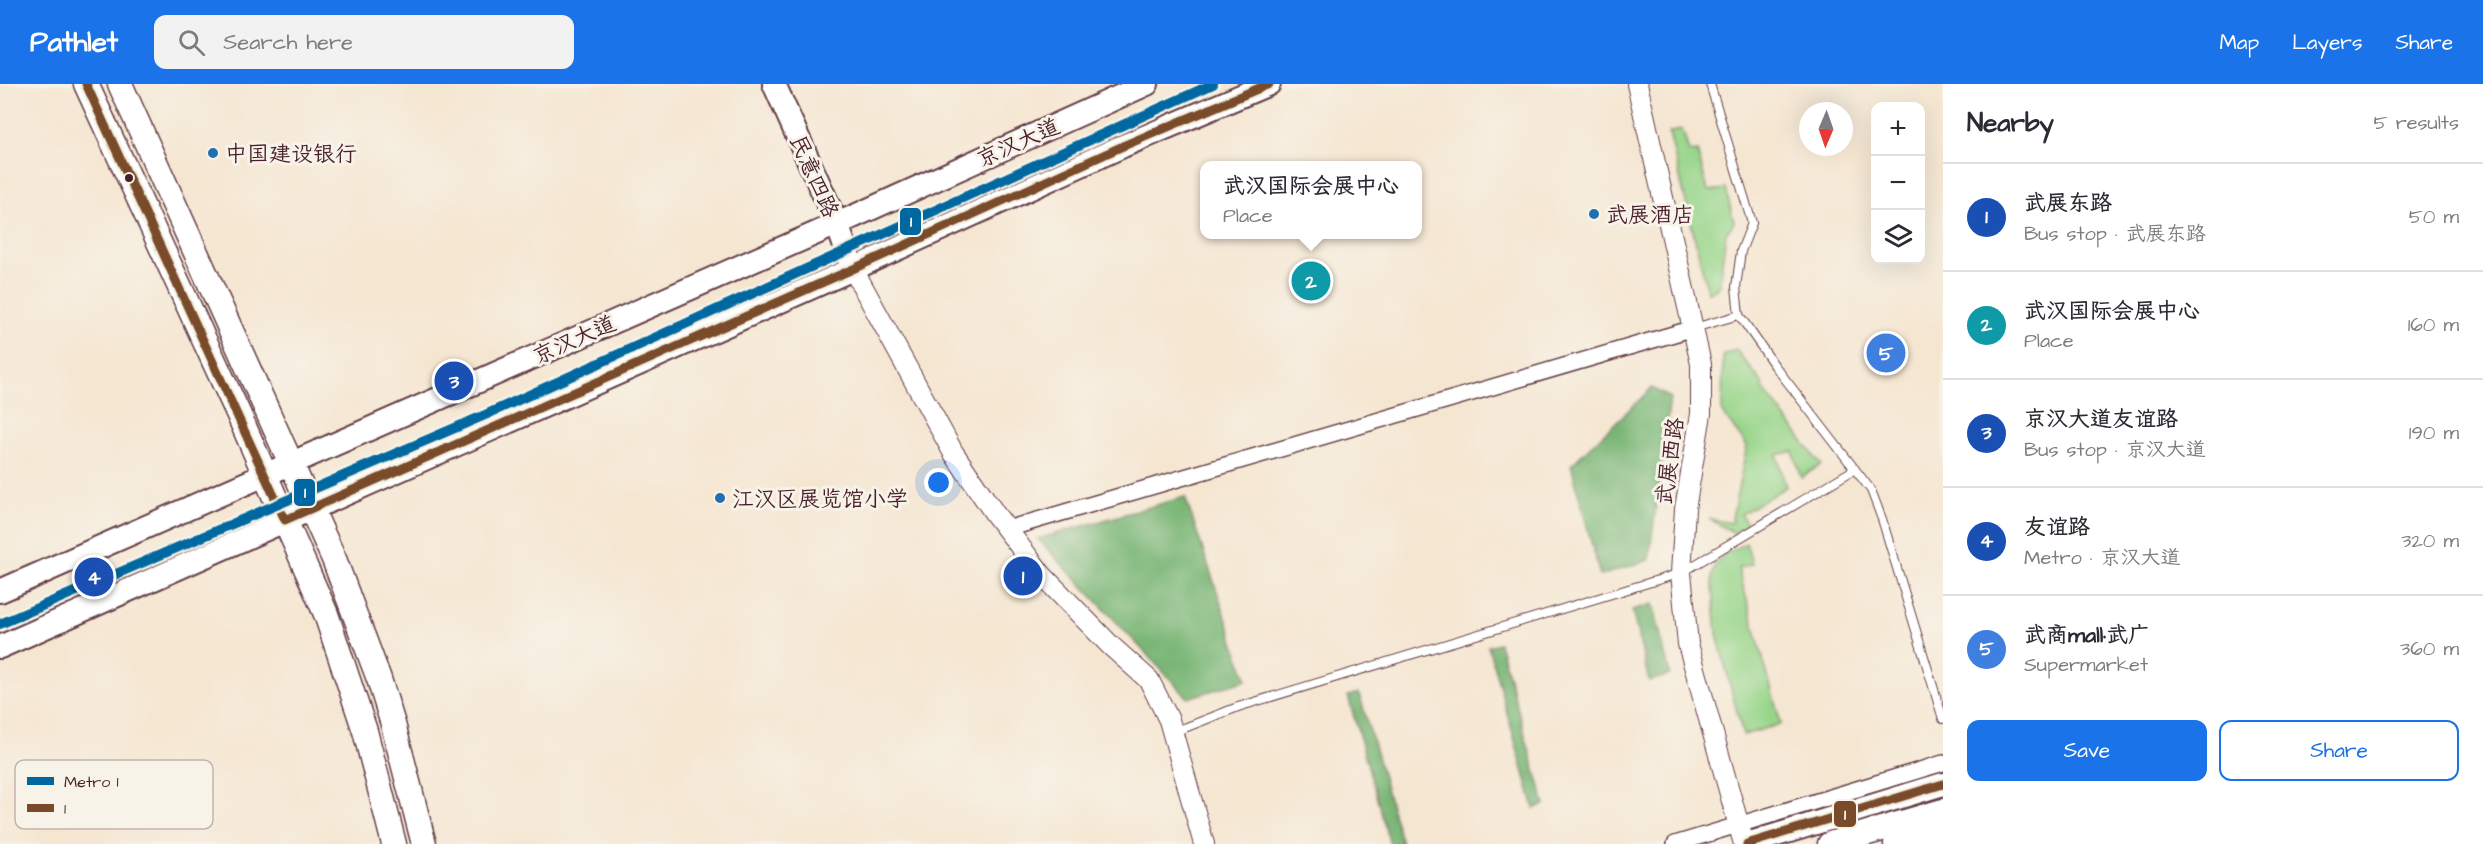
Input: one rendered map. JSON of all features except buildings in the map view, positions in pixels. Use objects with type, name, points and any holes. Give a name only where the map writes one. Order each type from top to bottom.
[{"type":"main road","points":[[86,84],[265,475],[340,652],[365,730],[394,844]]},
{"type":"main road","points":[[120,84],[343,581],[393,724],[424,844]]},
{"type":"main road","name":"民意四路","points":[[774,84],[837,224],[854,269]]},
{"type":"main road","name":"京汉大道","points":[[0,591],[837,224],[1146,84]]},
{"type":"main road","points":[[0,647],[854,269],[1123,146],[1269,84]]},
{"type":"main road","points":[[1743,838],[1943,784]]},
{"type":"main road","points":[[1830,844],[1943,811]]},
{"type":"main road","points":[[1896,844],[1943,830]]},
{"type":"street","name":"武展西路","points":[[1637,84],[1701,364],[1701,414],[1685,509],[1681,573],[1683,608],[1691,655],[1743,838]]},
{"type":"street","points":[[854,269],[953,452],[1007,529],[1042,574],[1111,646],[1149,680],[1172,733],[1204,844]]},
{"type":"street","points":[[1007,529],[1694,328]]},
{"type":"street","points":[[1675,844],[1743,838],[1943,763]]},
{"type":"lane","points":[[1710,84],[1752,224],[1741,251],[1736,287],[1739,315],[1775,366],[1855,469],[1877,503],[1943,719]]},
{"type":"lane","points":[[1694,328],[1739,315]]},
{"type":"lane","points":[[1172,733],[1238,707],[1681,573],[1855,469]]},
{"type":"green space","points":[[1682,129],[1689,152],[1697,151],[1708,191],[1726,189],[1734,222],[1726,234],[1719,285],[1715,290],[1708,292],[1669,133]]},
{"type":"green space","points":[[1736,350],[1821,465],[1801,477],[1793,451],[1777,455],[1786,487],[1741,514],[1748,526],[1734,533],[1709,519],[1731,523],[1747,446],[1722,412],[1723,355]]},
{"type":"green space","points":[[1652,388],[1670,398],[1649,560],[1600,576],[1571,465]]},
{"type":"green space","points":[[1185,497],[1247,680],[1188,698],[1038,539]]},
{"type":"green space","points":[[1746,543],[1752,564],[1738,568],[1781,724],[1743,735],[1717,634],[1712,577],[1716,563],[1725,554]]},
{"type":"green space","points":[[1653,604],[1670,675],[1649,681],[1632,610]]},
{"type":"green space","points":[[1499,643],[1545,805],[1534,808],[1488,646]]},
{"type":"green space","points":[[1359,693],[1402,844],[1390,844],[1348,696]]},
{"type":"metro line","name":"1","points":[[0,624],[485,415],[1213,84]]},
{"type":"transit line","name":"1","points":[[86,84],[285,520],[853,269],[1123,146],[1269,84]]},
{"type":"transit line","name":"1","points":[[1747,844],[1943,784]]},
{"type":"place","name":"中国建设银行","points":[[213,153]]},
{"type":"place","name":"武展酒店","points":[[1594,214]]},
{"type":"place","name":"武汉国际会展中心","points":[[1311,281]]},
{"type":"place","name":"武商mall·武广","points":[[1886,353]]},
{"type":"place","name":"京汉大道友谊路","points":[[454,381]]},
{"type":"place","name":"江汉区展览馆小学","points":[[720,498]]},
{"type":"place","name":"武展东路","points":[[1023,576]]},
{"type":"place","name":"友谊路","points":[[94,577]]}]
